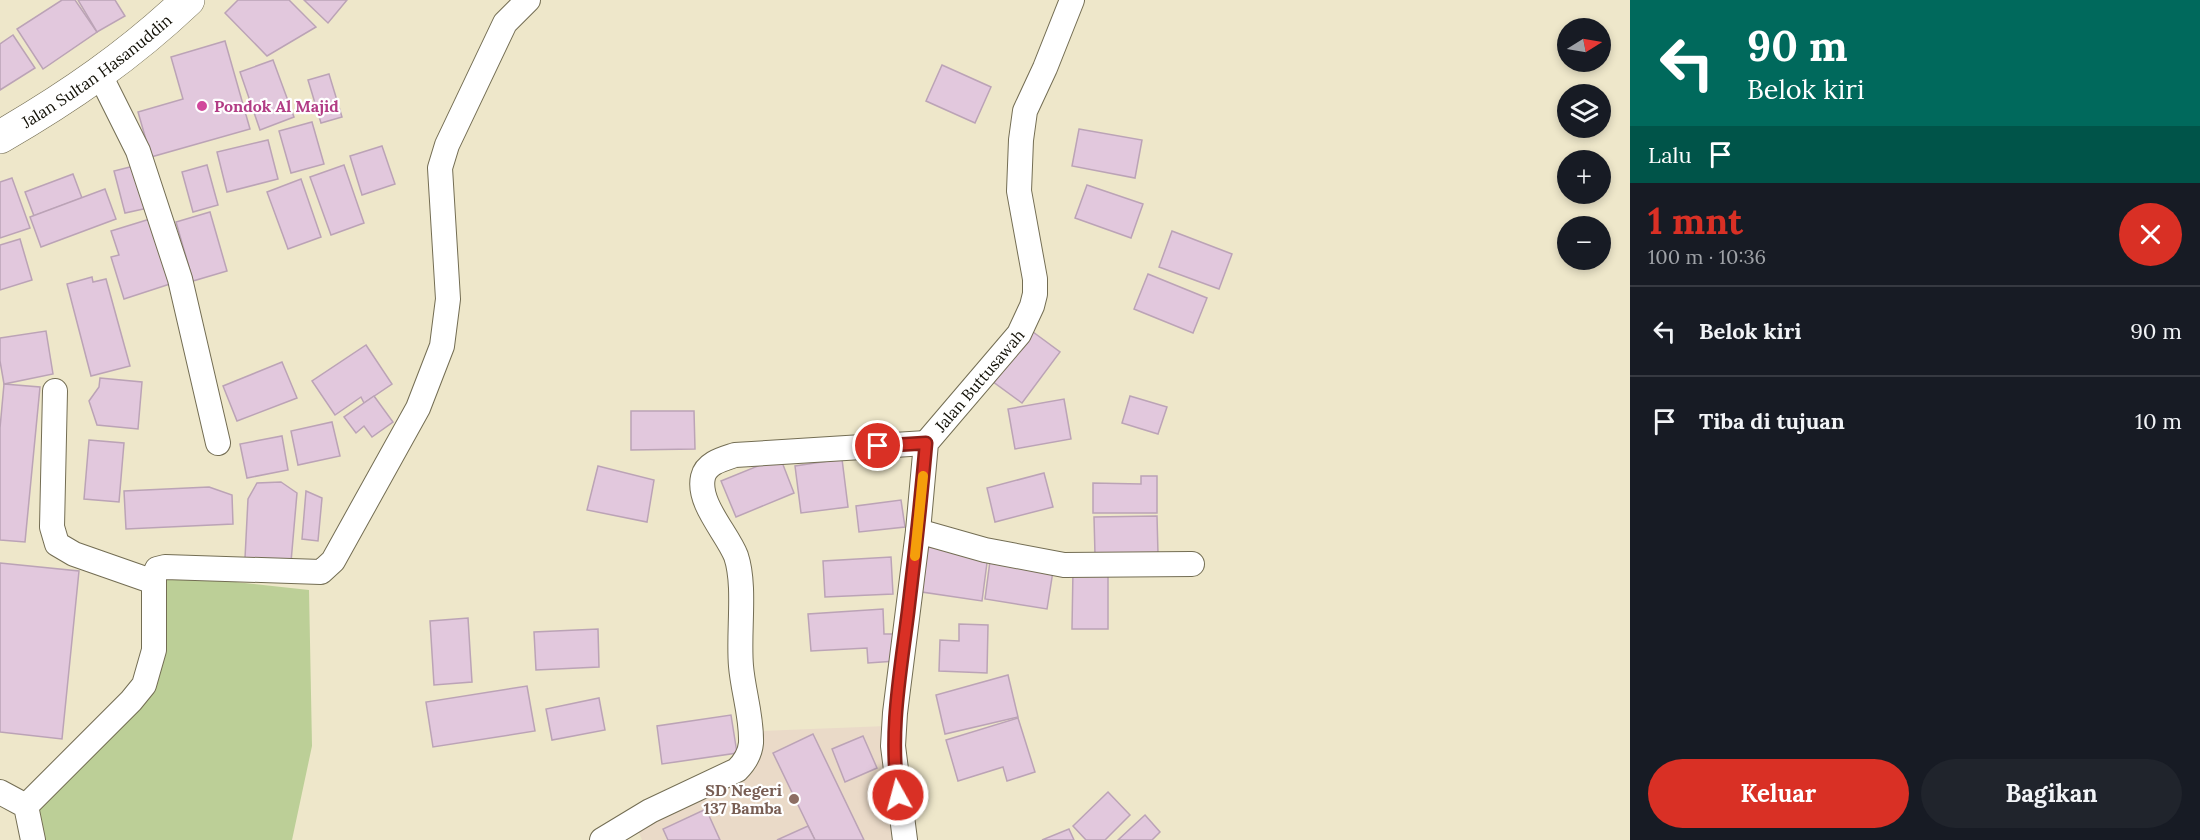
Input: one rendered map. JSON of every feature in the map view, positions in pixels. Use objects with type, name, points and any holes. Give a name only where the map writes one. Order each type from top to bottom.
[{"type":"highway","name":"Jalan Sultan Hasanuddin","points":[[0,137],[100,75],[156,30],[188,0]]},
{"type":"street","points":[[26,806],[131,701],[144,685],[154,650],[154,582],[157,569],[165,567],[321,572],[333,561],[418,408],[442,346],[448,299],[441,168],[447,145],[505,23],[528,0]]},
{"type":"street","name":"Jalan Buttusawah","points":[[905,840],[893,746],[926,443],[1019,334],[1032,306],[1035,279],[1019,191],[1021,140],[1025,111],[1045,68],[1071,0]]},
{"type":"street","points":[[100,75],[138,151],[180,279],[218,443]]},
{"type":"street","points":[[55,391],[52,527],[57,544],[74,554],[154,582]]},
{"type":"street","points":[[602,840],[650,811],[737,770],[746,760],[751,745],[740,663],[740,577],[735,556],[705,499],[702,480],[705,471],[716,462],[735,455],[926,443]]},
{"type":"street","points":[[918,531],[985,550],[1064,565],[1192,564]]},
{"type":"street","points":[[0,792],[26,806]]},
{"type":"street","points":[[26,806],[33,840]]},
{"type":"shaded area","name":"SD Negeri 137 Bamba","points":[[886,726],[896,840],[642,840],[637,828],[754,771],[760,731]]},
{"type":"green space","points":[[163,574],[309,590],[312,746],[292,840],[42,840],[34,807],[139,704]]},
{"type":"building","points":[[62,0],[75,0],[97,32],[43,69],[17,29]]},
{"type":"building","points":[[78,0],[115,0],[125,16],[97,32]]},
{"type":"building","points":[[238,0],[289,0],[316,27],[267,56],[225,13]]},
{"type":"building","points":[[304,0],[347,0],[328,23]]},
{"type":"building","points":[[13,35],[35,68],[0,90],[0,44]]},
{"type":"building","name":"Pondok Al Majid","points":[[225,41],[250,129],[151,157],[138,112],[183,99],[171,57]]},
{"type":"building","points":[[273,60],[294,117],[260,130],[240,72]]},
{"type":"building","points":[[942,65],[991,87],[975,123],[926,101]]},
{"type":"building","points":[[329,74],[342,117],[321,123],[308,80]]},
{"type":"building","points":[[312,122],[324,164],[291,173],[279,131]]},
{"type":"building","points":[[1079,129],[1142,140],[1135,178],[1072,166]]},
{"type":"building","points":[[268,140],[278,179],[227,192],[217,152]]},
{"type":"building","points":[[382,146],[395,184],[362,195],[350,156]]},
{"type":"building","points":[[138,165],[148,208],[125,213],[114,171]]},
{"type":"building","points":[[207,165],[218,205],[193,212],[182,172]]},
{"type":"building","points":[[344,165],[364,223],[331,235],[310,177]]},
{"type":"building","points":[[73,174],[82,198],[34,216],[25,192]]},
{"type":"building","points":[[12,178],[30,228],[0,238],[0,182]]},
{"type":"building","points":[[301,179],[321,237],[288,249],[267,192]]},
{"type":"building","points":[[1087,185],[1143,204],[1131,238],[1075,218]]},
{"type":"building","points":[[105,189],[116,219],[41,247],[30,217]]},
{"type":"building","points":[[210,212],[227,271],[193,281],[176,222]]},
{"type":"building","points":[[150,219],[170,284],[124,299],[111,257],[119,255],[111,231]]},
{"type":"building","points":[[1172,231],[1232,254],[1219,289],[1159,267]]},
{"type":"building","points":[[20,239],[32,280],[0,290],[0,245]]},
{"type":"building","points":[[1148,274],[1207,298],[1193,333],[1134,309]]},
{"type":"building","points":[[92,277],[93,282],[106,279],[130,366],[91,376],[67,284]]},
{"type":"building","points":[[1029,329],[1060,352],[1022,403],[992,381]]},
{"type":"building","points":[[46,331],[53,374],[4,384],[0,361],[0,338]]},
{"type":"building","points":[[366,345],[392,384],[364,403],[361,397],[335,415],[312,381]]},
{"type":"building","points":[[282,362],[297,398],[237,421],[223,386]]},
{"type":"building","points":[[100,378],[142,382],[138,429],[97,425],[89,401],[99,387]]},
{"type":"building","points":[[4,384],[40,387],[25,542],[0,540],[0,428]]},
{"type":"building","points":[[374,396],[393,422],[372,437],[364,426],[356,433],[344,417]]},
{"type":"building","points":[[1130,396],[1167,407],[1158,434],[1122,423]]},
{"type":"building","points":[[1064,399],[1071,439],[1015,449],[1008,409]]},
{"type":"building","points":[[631,411],[694,411],[695,449],[631,450]]},
{"type":"building","points":[[332,422],[340,456],[298,465],[291,431]]},
{"type":"building","points":[[282,436],[288,470],[247,478],[240,444]]},
{"type":"building","points":[[89,440],[124,443],[119,502],[84,499]]},
{"type":"building","points":[[780,457],[794,493],[736,517],[721,481]]},
{"type":"building","points":[[842,459],[848,507],[801,513],[795,466]]},
{"type":"building","points":[[598,466],[654,480],[647,522],[587,510]]},
{"type":"building","points":[[1044,473],[1053,507],[995,522],[987,488]]},
{"type":"building","points":[[1141,476],[1157,476],[1157,513],[1093,513],[1093,483],[1141,484]]},
{"type":"building","points":[[281,482],[297,493],[291,562],[245,558],[248,499],[257,483]]},
{"type":"building","points":[[209,487],[232,495],[233,524],[126,529],[124,491]]},
{"type":"building","points":[[306,491],[322,498],[318,541],[302,539]]},
{"type":"building","points":[[901,500],[905,527],[859,532],[856,506]]},
{"type":"building","points":[[1157,516],[1158,554],[1095,555],[1094,517]]},
{"type":"building","points":[[928,547],[988,555],[982,601],[922,592]]},
{"type":"building","points":[[891,557],[893,594],[825,597],[823,561]]},
{"type":"building","points":[[990,561],[1053,571],[1047,609],[985,599]]},
{"type":"building","points":[[0,563],[79,571],[62,739],[0,732]]},
{"type":"building","points":[[1073,569],[1108,570],[1108,629],[1072,629]]},
{"type":"building","points":[[883,609],[884,634],[894,634],[896,661],[868,663],[867,648],[811,651],[808,614]]},
{"type":"building","points":[[468,618],[472,682],[434,685],[430,621]]},
{"type":"building","points":[[959,624],[988,625],[987,673],[939,671],[940,640],[959,641]]},
{"type":"building","points":[[598,629],[599,667],[536,670],[534,632]]},
{"type":"building","points":[[1008,675],[1018,717],[945,734],[936,695]]},
{"type":"building","points":[[527,686],[535,731],[433,747],[426,702]]},
{"type":"building","points":[[599,698],[605,730],[552,740],[546,709]]},
{"type":"building","points":[[731,715],[737,753],[662,764],[657,726]]},
{"type":"building","points":[[1018,718],[1035,772],[1007,781],[1003,767],[958,781],[946,740]]},
{"type":"building","points":[[813,734],[864,840],[815,840],[773,753]]},
{"type":"building","points":[[863,736],[877,768],[845,782],[832,749]]},
{"type":"building","points":[[1108,792],[1130,815],[1105,840],[1086,840],[1073,826]]},
{"type":"building","points":[[706,809],[720,840],[668,840],[663,829]]},
{"type":"building","points":[[1145,815],[1160,832],[1152,840],[1118,840]]},
{"type":"building","points":[[808,826],[815,840],[777,840]]},
{"type":"building","points":[[1069,829],[1074,840],[1042,840]]},
{"type":"slow traffic","points":[[915,556],[923,476]]},
{"type":"place","name":"Pondok Al Majid","points":[[202,106]]},
{"type":"place","name":"SD Negeri 137 Bamba","points":[[794,799]]},
{"type":"route","points":[[878,446],[926,443],[918,531],[895,713],[893,746],[898,795]]}]
